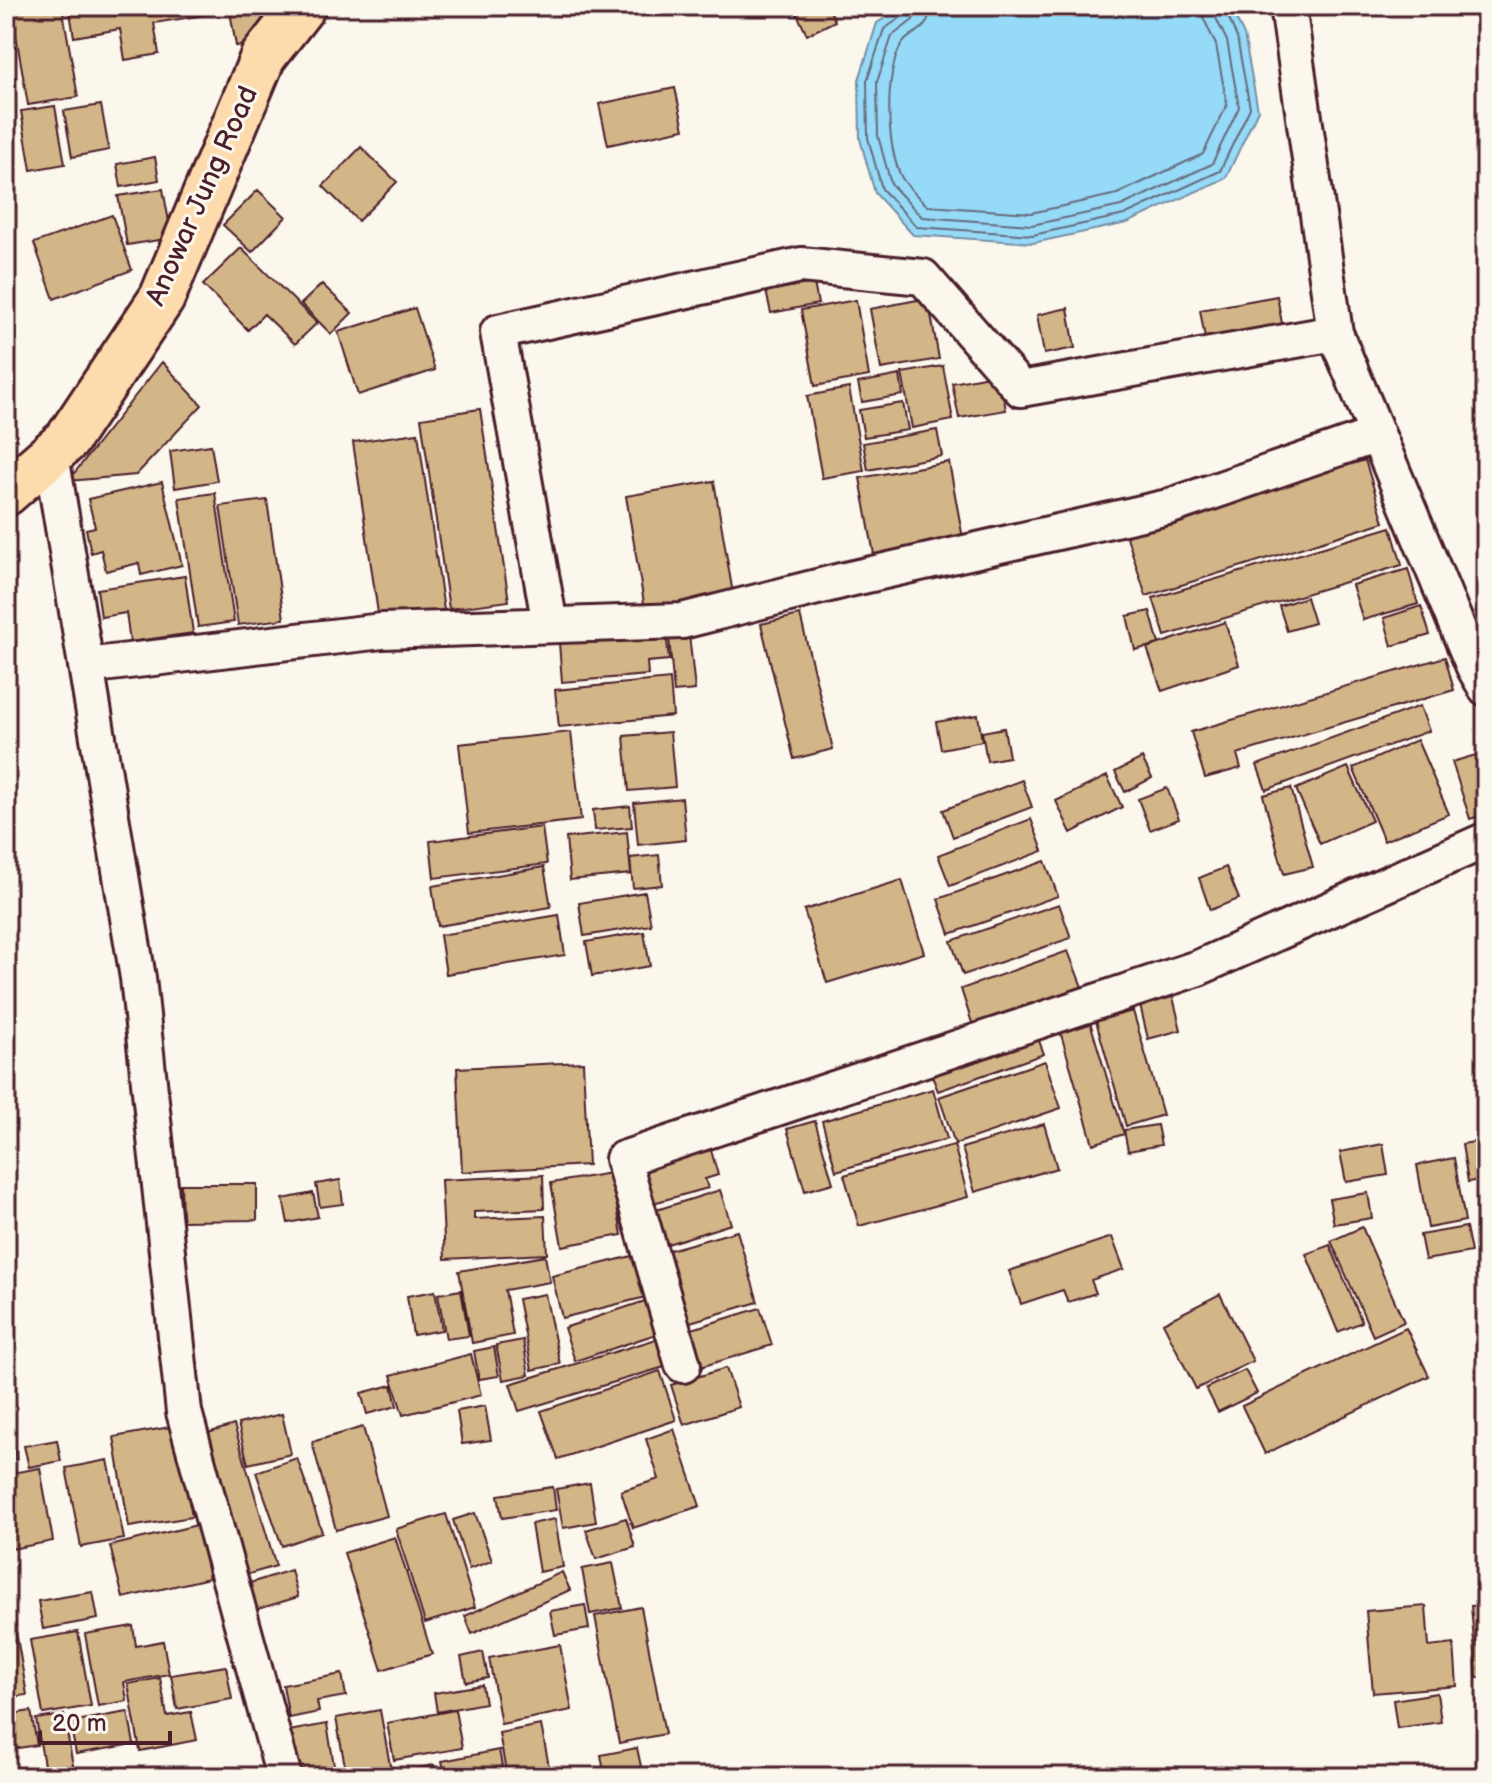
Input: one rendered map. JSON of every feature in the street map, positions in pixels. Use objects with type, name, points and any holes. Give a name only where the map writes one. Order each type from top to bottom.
[{"type":"highway","name":"Anowar Jung Road","points":[[6,493],[67,440],[162,298],[263,57],[303,6]]},
{"type":"street","points":[[1288,6],[1335,333],[1474,667],[1486,688]]},
{"type":"street","points":[[550,625],[498,332],[801,265],[923,277],[1021,389],[1335,333]]},
{"type":"street","points":[[86,666],[382,631],[682,621],[845,580],[1168,507],[1377,435]]},
{"type":"street","points":[[51,455],[138,978],[184,1412],[284,1777]]},
{"type":"street","points":[[683,1365],[623,1159],[1198,968],[1486,840]]},
{"type":"water","points":[[905,6],[1230,6],[1244,35],[1258,110],[1226,178],[1127,223],[1033,243],[913,235],[875,193],[860,139],[859,80],[877,23]]},
{"type":"building","points":[[11,6],[62,6],[78,97],[28,105]]},
{"type":"building","points":[[69,6],[203,6],[205,15],[154,23],[159,54],[125,60],[120,29],[74,37]]},
{"type":"building","points":[[229,6],[262,6],[268,41],[236,46]]},
{"type":"building","points":[[793,6],[828,6],[835,21],[807,35]]},
{"type":"building","points":[[675,88],[684,129],[608,145],[599,104]]},
{"type":"building","points":[[101,105],[109,150],[72,157],[64,111]]},
{"type":"building","points":[[55,106],[65,164],[31,170],[21,111]]},
{"type":"building","points":[[361,147],[397,182],[358,221],[323,186]]},
{"type":"building","points":[[155,157],[159,180],[121,187],[117,164]]},
{"type":"building","points":[[163,189],[172,238],[127,245],[118,196]]},
{"type":"building","points":[[258,190],[286,217],[252,252],[223,225]]},
{"type":"building","points":[[112,215],[132,270],[54,299],[34,243]]},
{"type":"building","points":[[241,248],[317,323],[295,344],[264,314],[248,330],[203,285]]},
{"type":"building","points":[[814,283],[818,304],[771,313],[766,291]]},
{"type":"building","points":[[322,284],[352,313],[331,334],[301,304]]},
{"type":"building","points":[[1277,296],[1283,329],[1206,344],[1200,310]]},
{"type":"building","points":[[928,298],[939,359],[881,369],[870,309]]},
{"type":"building","points":[[856,300],[869,376],[815,386],[801,310]]},
{"type":"building","points":[[415,308],[435,370],[358,395],[338,332]]},
{"type":"building","points":[[1068,308],[1075,348],[1044,354],[1037,315]]},
{"type":"building","points":[[162,362],[202,405],[136,475],[68,481]]},
{"type":"building","points":[[943,366],[953,420],[912,428],[902,373]]},
{"type":"building","points":[[999,374],[1006,410],[959,418],[952,383]]},
{"type":"building","points":[[900,375],[903,395],[862,402],[858,383]]},
{"type":"building","points":[[849,388],[864,471],[822,478],[807,396]]},
{"type":"building","points":[[903,403],[908,430],[864,437],[859,410]]},
{"type":"building","points":[[480,409],[509,601],[449,609],[421,418]]},
{"type":"building","points":[[937,430],[942,456],[868,470],[863,443]]},
{"type":"building","points":[[418,433],[444,610],[379,620],[353,442]]},
{"type":"building","points":[[211,445],[217,481],[175,488],[170,451]]},
{"type":"building","points":[[1365,460],[1384,522],[1146,596],[1126,534]]},
{"type":"building","points":[[949,462],[964,544],[875,560],[860,478]]},
{"type":"building","points":[[714,481],[734,600],[646,615],[626,496]]},
{"type":"building","points":[[162,482],[182,565],[141,575],[139,563],[106,571],[101,550],[91,553],[86,529],[95,527],[88,499]]},
{"type":"building","points":[[215,493],[234,622],[198,627],[179,498]]},
{"type":"building","points":[[267,500],[284,619],[238,625],[220,506]]},
{"type":"building","points":[[1391,527],[1402,565],[1165,636],[1153,598]]},
{"type":"building","points":[[1408,569],[1418,604],[1363,620],[1352,585]]},
{"type":"building","points":[[185,576],[193,633],[130,642],[126,613],[101,617],[97,589]]},
{"type":"building","points":[[1306,597],[1314,623],[1287,631],[1279,606]]},
{"type":"building","points":[[1421,606],[1430,635],[1392,646],[1384,618]]},
{"type":"building","points":[[1150,611],[1159,644],[1135,650],[1127,616]]},
{"type":"building","points":[[800,615],[833,749],[794,759],[761,624]]},
{"type":"building","points":[[1225,622],[1239,665],[1162,691],[1147,648]]},
{"type":"building","points":[[666,632],[669,660],[647,662],[648,675],[562,682],[559,643]]},
{"type":"building","points":[[689,634],[695,690],[674,692],[669,637]]},
{"type":"building","points":[[1445,657],[1454,690],[1237,754],[1241,768],[1205,778],[1191,732]]},
{"type":"building","points":[[670,679],[673,716],[559,727],[555,690]]},
{"type":"building","points":[[1420,706],[1429,731],[1266,790],[1257,765]]},
{"type":"building","points":[[978,715],[982,741],[941,749],[936,722]]},
{"type":"building","points":[[1004,728],[1009,757],[987,761],[982,732]]},
{"type":"building","points":[[571,732],[581,820],[469,833],[459,744]]},
{"type":"building","points":[[670,732],[675,787],[629,791],[624,736]]},
{"type":"building","points":[[1417,740],[1449,814],[1384,841],[1353,768]]},
{"type":"building","points":[[1486,752],[1486,814],[1470,819],[1452,762]]},
{"type":"building","points":[[1142,758],[1152,778],[1125,792],[1115,772]]},
{"type":"building","points":[[1348,767],[1372,821],[1320,844],[1296,789]]},
{"type":"building","points":[[1107,776],[1122,807],[1071,833],[1056,801]]},
{"type":"building","points":[[1022,780],[1032,807],[953,837],[943,810]]},
{"type":"building","points":[[1167,788],[1179,819],[1150,830],[1138,799]]},
{"type":"building","points":[[1291,788],[1313,867],[1284,874],[1263,795]]},
{"type":"building","points":[[682,798],[686,840],[638,845],[634,803]]},
{"type":"building","points":[[630,806],[632,827],[595,830],[593,810]]},
{"type":"building","points":[[1031,819],[1043,851],[950,886],[938,855]]},
{"type":"building","points":[[542,827],[547,864],[434,878],[430,841]]},
{"type":"building","points":[[627,832],[631,874],[570,880],[566,838]]},
{"type":"building","points":[[659,855],[662,885],[633,888],[630,858]]},
{"type":"building","points":[[1045,861],[1058,896],[950,934],[938,899]]},
{"type":"building","points":[[544,867],[551,907],[438,926],[432,886]]},
{"type":"building","points":[[1226,867],[1239,899],[1210,910],[1199,878]]},
{"type":"building","points":[[902,880],[924,953],[827,983],[804,910]]},
{"type":"building","points":[[645,892],[651,925],[584,936],[579,903]]},
{"type":"building","points":[[1059,904],[1071,938],[963,975],[951,941]]},
{"type":"building","points":[[559,915],[565,955],[446,974],[440,935]]},
{"type":"building","points":[[644,932],[650,966],[592,976],[586,942]]},
{"type":"building","points":[[1068,951],[1082,987],[973,1026],[961,989]]},
{"type":"building","points":[[1173,997],[1181,1030],[1148,1039],[1140,1005]]},
{"type":"building","points":[[1133,1011],[1163,1115],[1126,1126],[1096,1021]]},
{"type":"building","points":[[1090,1022],[1124,1134],[1093,1144],[1060,1031]]},
{"type":"building","points":[[1036,1033],[1044,1054],[938,1091],[930,1071]]},
{"type":"building","points":[[1045,1061],[1061,1108],[955,1144],[939,1097]]},
{"type":"building","points":[[583,1062],[588,1165],[462,1172],[457,1068]]},
{"type":"building","points":[[933,1089],[947,1139],[836,1171],[822,1121]]},
{"type":"building","points":[[815,1121],[833,1183],[805,1191],[787,1129]]},
{"type":"building","points":[[1044,1124],[1057,1168],[975,1192],[962,1148]]},
{"type":"building","points":[[1157,1125],[1161,1145],[1128,1151],[1124,1130]]},
{"type":"building","points":[[1486,1140],[1486,1179],[1468,1182],[1462,1144]]},
{"type":"building","points":[[1383,1144],[1388,1175],[1346,1182],[1340,1152]]},
{"type":"building","points":[[954,1145],[968,1197],[859,1226],[844,1175]]},
{"type":"building","points":[[711,1150],[718,1175],[705,1179],[708,1188],[642,1206],[632,1172]]},
{"type":"building","points":[[1454,1158],[1465,1221],[1428,1228],[1417,1165]]},
{"type":"building","points":[[611,1173],[622,1235],[562,1246],[551,1183]]},
{"type":"building","points":[[543,1175],[544,1209],[474,1212],[474,1219],[545,1216],[547,1254],[445,1259],[441,1180]]},
{"type":"building","points":[[340,1180],[343,1204],[320,1207],[316,1184]]},
{"type":"building","points":[[181,1184],[257,1184],[257,1220],[182,1221]]},
{"type":"building","points":[[720,1190],[731,1224],[658,1247],[647,1213]]},
{"type":"building","points":[[313,1193],[318,1217],[288,1223],[283,1199]]},
{"type":"building","points":[[1368,1193],[1372,1218],[1334,1224],[1329,1199]]},
{"type":"building","points":[[1362,1227],[1404,1322],[1373,1336],[1331,1241]]},
{"type":"building","points":[[1466,1227],[1471,1252],[1425,1260],[1420,1235]]},
{"type":"building","points":[[737,1231],[758,1302],[680,1325],[659,1253]]},
{"type":"building","points":[[1112,1237],[1124,1269],[1091,1280],[1096,1293],[1068,1302],[1063,1290],[1021,1304],[1009,1271]]},
{"type":"building","points":[[1330,1245],[1362,1322],[1338,1332],[1306,1254]]},
{"type":"building","points":[[644,1253],[654,1295],[562,1318],[552,1276]]},
{"type":"building","points":[[545,1256],[550,1282],[505,1290],[513,1335],[472,1343],[459,1271]]},
{"type":"building","points":[[461,1290],[469,1336],[446,1339],[438,1294]]},
{"type":"building","points":[[435,1291],[442,1330],[413,1335],[407,1296]]},
{"type":"building","points":[[545,1294],[560,1364],[532,1370],[518,1299]]},
{"type":"building","points":[[1220,1294],[1253,1361],[1196,1389],[1163,1323]]},
{"type":"building","points":[[651,1299],[662,1332],[575,1361],[564,1328]]},
{"type":"building","points":[[760,1308],[772,1345],[691,1370],[679,1333]]},
{"type":"building","points":[[1406,1328],[1429,1376],[1265,1454],[1242,1406]]},
{"type":"building","points":[[663,1337],[671,1365],[519,1411],[510,1384]]},
{"type":"building","points":[[523,1340],[529,1375],[503,1380],[496,1345]]},
{"type":"building","points":[[494,1347],[499,1376],[479,1379],[474,1351]]},
{"type":"building","points":[[471,1354],[481,1395],[403,1415],[391,1375]]},
{"type":"building","points":[[726,1368],[739,1407],[684,1425],[671,1385]]},
{"type":"building","points":[[1245,1370],[1257,1393],[1218,1412],[1206,1388]]},
{"type":"building","points":[[660,1371],[676,1420],[558,1459],[541,1411]]},
{"type":"building","points":[[392,1385],[397,1406],[367,1414],[361,1393]]},
{"type":"building","points":[[485,1406],[491,1440],[462,1444],[457,1411]]},
{"type":"building","points":[[282,1414],[291,1454],[248,1464],[238,1424]]},
{"type":"building","points":[[234,1425],[276,1566],[239,1577],[198,1436]]},
{"type":"building","points":[[176,1426],[192,1517],[129,1527],[114,1437]]},
{"type":"building","points":[[363,1427],[387,1516],[336,1530],[312,1442]]},
{"type":"building","points":[[674,1429],[700,1506],[633,1528],[621,1491],[659,1479],[646,1439]]},
{"type":"building","points":[[11,1431],[16,1459],[6,1461],[6,1432]]},
{"type":"building","points":[[57,1440],[61,1461],[29,1467],[24,1446]]},
{"type":"building","points":[[297,1458],[322,1532],[282,1546],[256,1472]]},
{"type":"building","points":[[108,1460],[124,1539],[81,1547],[66,1468]]},
{"type":"building","points":[[40,1468],[53,1541],[6,1550],[6,1474]]},
{"type":"building","points":[[590,1483],[596,1522],[563,1528],[556,1489]]},
{"type":"building","points":[[553,1487],[556,1510],[502,1518],[498,1495]]},
{"type":"building","points":[[475,1513],[492,1561],[469,1569],[453,1520]]},
{"type":"building","points":[[446,1514],[475,1607],[425,1623],[396,1529]]},
{"type":"building","points":[[626,1518],[635,1547],[596,1559],[586,1530]]},
{"type":"building","points":[[555,1519],[563,1567],[539,1572],[531,1524]]},
{"type":"building","points":[[197,1525],[209,1578],[123,1598],[110,1546]]},
{"type":"building","points":[[395,1537],[432,1654],[382,1670],[344,1553]]},
{"type":"building","points":[[613,1563],[622,1608],[590,1614],[582,1569]]},
{"type":"building","points":[[291,1570],[298,1597],[255,1610],[247,1584]]},
{"type":"building","points":[[562,1572],[570,1590],[472,1634],[465,1616]]},
{"type":"building","points":[[93,1592],[98,1619],[43,1629],[38,1601]]},
{"type":"building","points":[[585,1605],[589,1629],[555,1635],[550,1611]]},
{"type":"building","points":[[1486,1605],[1486,1677],[1477,1678],[1471,1606]]},
{"type":"building","points":[[1426,1606],[1429,1647],[1454,1644],[1457,1686],[1373,1693],[1366,1611]]},
{"type":"building","points":[[641,1607],[665,1734],[619,1743],[595,1616]]},
{"type":"building","points":[[14,1620],[27,1695],[6,1698],[6,1622]]},
{"type":"building","points":[[133,1626],[136,1646],[163,1641],[169,1674],[124,1682],[127,1701],[98,1706],[85,1634]]},
{"type":"building","points":[[78,1632],[91,1706],[43,1714],[30,1640]]},
{"type":"building","points":[[560,1645],[572,1710],[501,1724],[489,1658]]},
{"type":"building","points":[[483,1652],[488,1678],[466,1682],[461,1657]]},
{"type":"building","points":[[226,1666],[232,1699],[177,1709],[171,1675]]},
{"type":"building","points":[[342,1674],[346,1696],[317,1701],[319,1712],[289,1718],[283,1685]]},
{"type":"building","points":[[160,1678],[167,1716],[191,1712],[197,1740],[140,1751],[128,1684]]},
{"type":"building","points":[[482,1685],[485,1703],[437,1712],[434,1693]]},
{"type":"building","points":[[1437,1693],[1441,1722],[1397,1728],[1393,1700]]},
{"type":"building","points":[[380,1710],[391,1771],[347,1777],[336,1718]]},
{"type":"building","points":[[455,1710],[462,1748],[394,1760],[387,1723]]},
{"type":"building","points":[[31,1711],[37,1745],[6,1750],[6,1715]]},
{"type":"building","points":[[128,1712],[134,1744],[76,1754],[70,1722]]},
{"type":"building","points":[[64,1715],[75,1777],[46,1777],[36,1719]]},
{"type":"building","points":[[327,1724],[336,1777],[298,1777],[289,1731]]},
{"type":"building","points":[[541,1725],[551,1777],[507,1777],[499,1733]]},
{"type":"building","points":[[637,1748],[642,1771],[605,1777],[601,1755]]},
{"type":"building","points":[[499,1750],[504,1777],[446,1777],[442,1761]]},
{"type":"building","points":[[434,1765],[436,1777],[406,1777],[405,1771]]},
{"type":"building","points":[[595,1769],[597,1777],[563,1775]]}]
